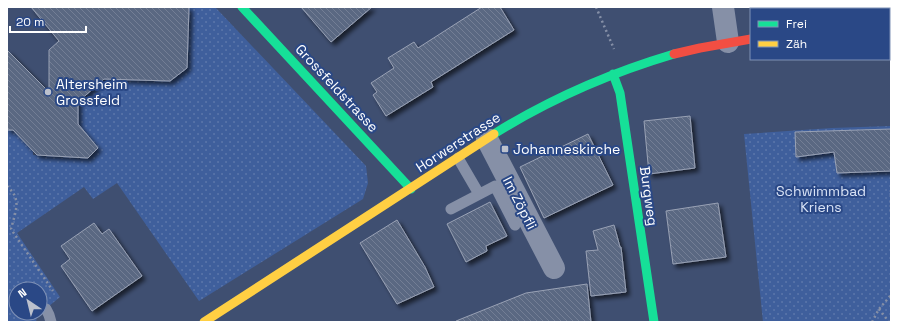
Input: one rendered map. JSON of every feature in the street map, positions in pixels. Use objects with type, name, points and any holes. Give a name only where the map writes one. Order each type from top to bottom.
[{"type":"street","name":"Grossfeldstrasse","points":[[242,7],[410,189]]},
{"type":"street","points":[[723,7],[728,42]]},
{"type":"street","name":"Horwerstrasse","points":[[204,322],[523,116],[579,88],[613,74],[674,55],[728,42],[750,39]]},
{"type":"street","name":"Burgweg","points":[[613,74],[620,93],[654,322]]},
{"type":"street","name":"Im Zöpfli","points":[[487,138],[554,268]]},
{"type":"lane","points":[[458,158],[479,194]]},
{"type":"lane","points":[[451,208],[495,186],[515,225]]},
{"type":"lane","points":[[48,312],[51,322]]},
{"type":"path","points":[[596,7],[617,56]]},
{"type":"path","points":[[7,186],[13,193],[16,201],[11,229],[53,292]]},
{"type":"path","points":[[891,190],[891,213]]},
{"type":"path","points":[[872,322],[879,309],[891,295]]},
{"type":"path","points":[[879,309],[889,322]]},
{"type":"green space","points":[[189,7],[215,7],[366,166],[368,183],[363,199],[199,301],[117,183],[93,199],[84,187],[17,233],[60,297],[48,307],[48,281],[8,281],[8,321],[36,321],[7,322],[7,130],[13,130],[33,151],[33,155],[88,157],[98,148],[78,124],[78,102],[104,79],[170,81],[187,67]]},
{"type":"green space","name":"Schwimmbad Kriens","points":[[891,126],[891,322],[763,322],[744,134],[832,128]]},
{"type":"building","name":"Altersheim Grossfeld","points":[[31,7],[189,7],[187,68],[170,81],[104,79],[78,102],[78,124],[98,148],[88,158],[37,155],[13,130],[7,130],[7,50],[49,92],[49,50],[59,41]]},
{"type":"building","points":[[301,7],[372,7],[331,42]]},
{"type":"building","points":[[482,7],[500,7],[514,30],[431,82],[433,87],[386,116],[373,95],[377,92],[371,83],[394,68],[388,58],[414,42],[418,48]]},
{"type":"building","points":[[690,116],[695,168],[649,174],[644,121]]},
{"type":"building","points":[[891,129],[891,171],[837,173],[834,152],[796,157],[795,132]]},
{"type":"building","points":[[588,134],[613,185],[544,218],[520,167]]},
{"type":"building","points":[[490,202],[507,236],[486,246],[487,251],[466,262],[447,224]]},
{"type":"building","points":[[718,203],[726,257],[673,264],[666,211]]},
{"type":"building","points":[[397,220],[425,267],[434,287],[397,304],[360,243]]},
{"type":"building","points":[[94,223],[102,234],[109,229],[142,276],[92,311],[61,266],[70,259],[61,246]]},
{"type":"building","points":[[614,225],[621,247],[626,292],[591,296],[586,251],[598,250],[593,231]]},
{"type":"building","points":[[587,284],[591,322],[456,322],[526,293]]},
{"type":"traffic: fast","points":[[242,7],[411,189]]},
{"type":"traffic: fast","points":[[494,134],[537,109],[581,88],[650,61],[674,54]]},
{"type":"traffic: fast","points":[[613,74],[620,93],[654,322]]},
{"type":"traffic: slow","points":[[204,322],[494,134]]},
{"type":"traffic: jam","points":[[674,54],[750,39]]},
{"type":"place","name":"Altersheim Grossfeld","points":[[48,92]]},
{"type":"place","name":"Johanneskirche","points":[[505,149]]}]
